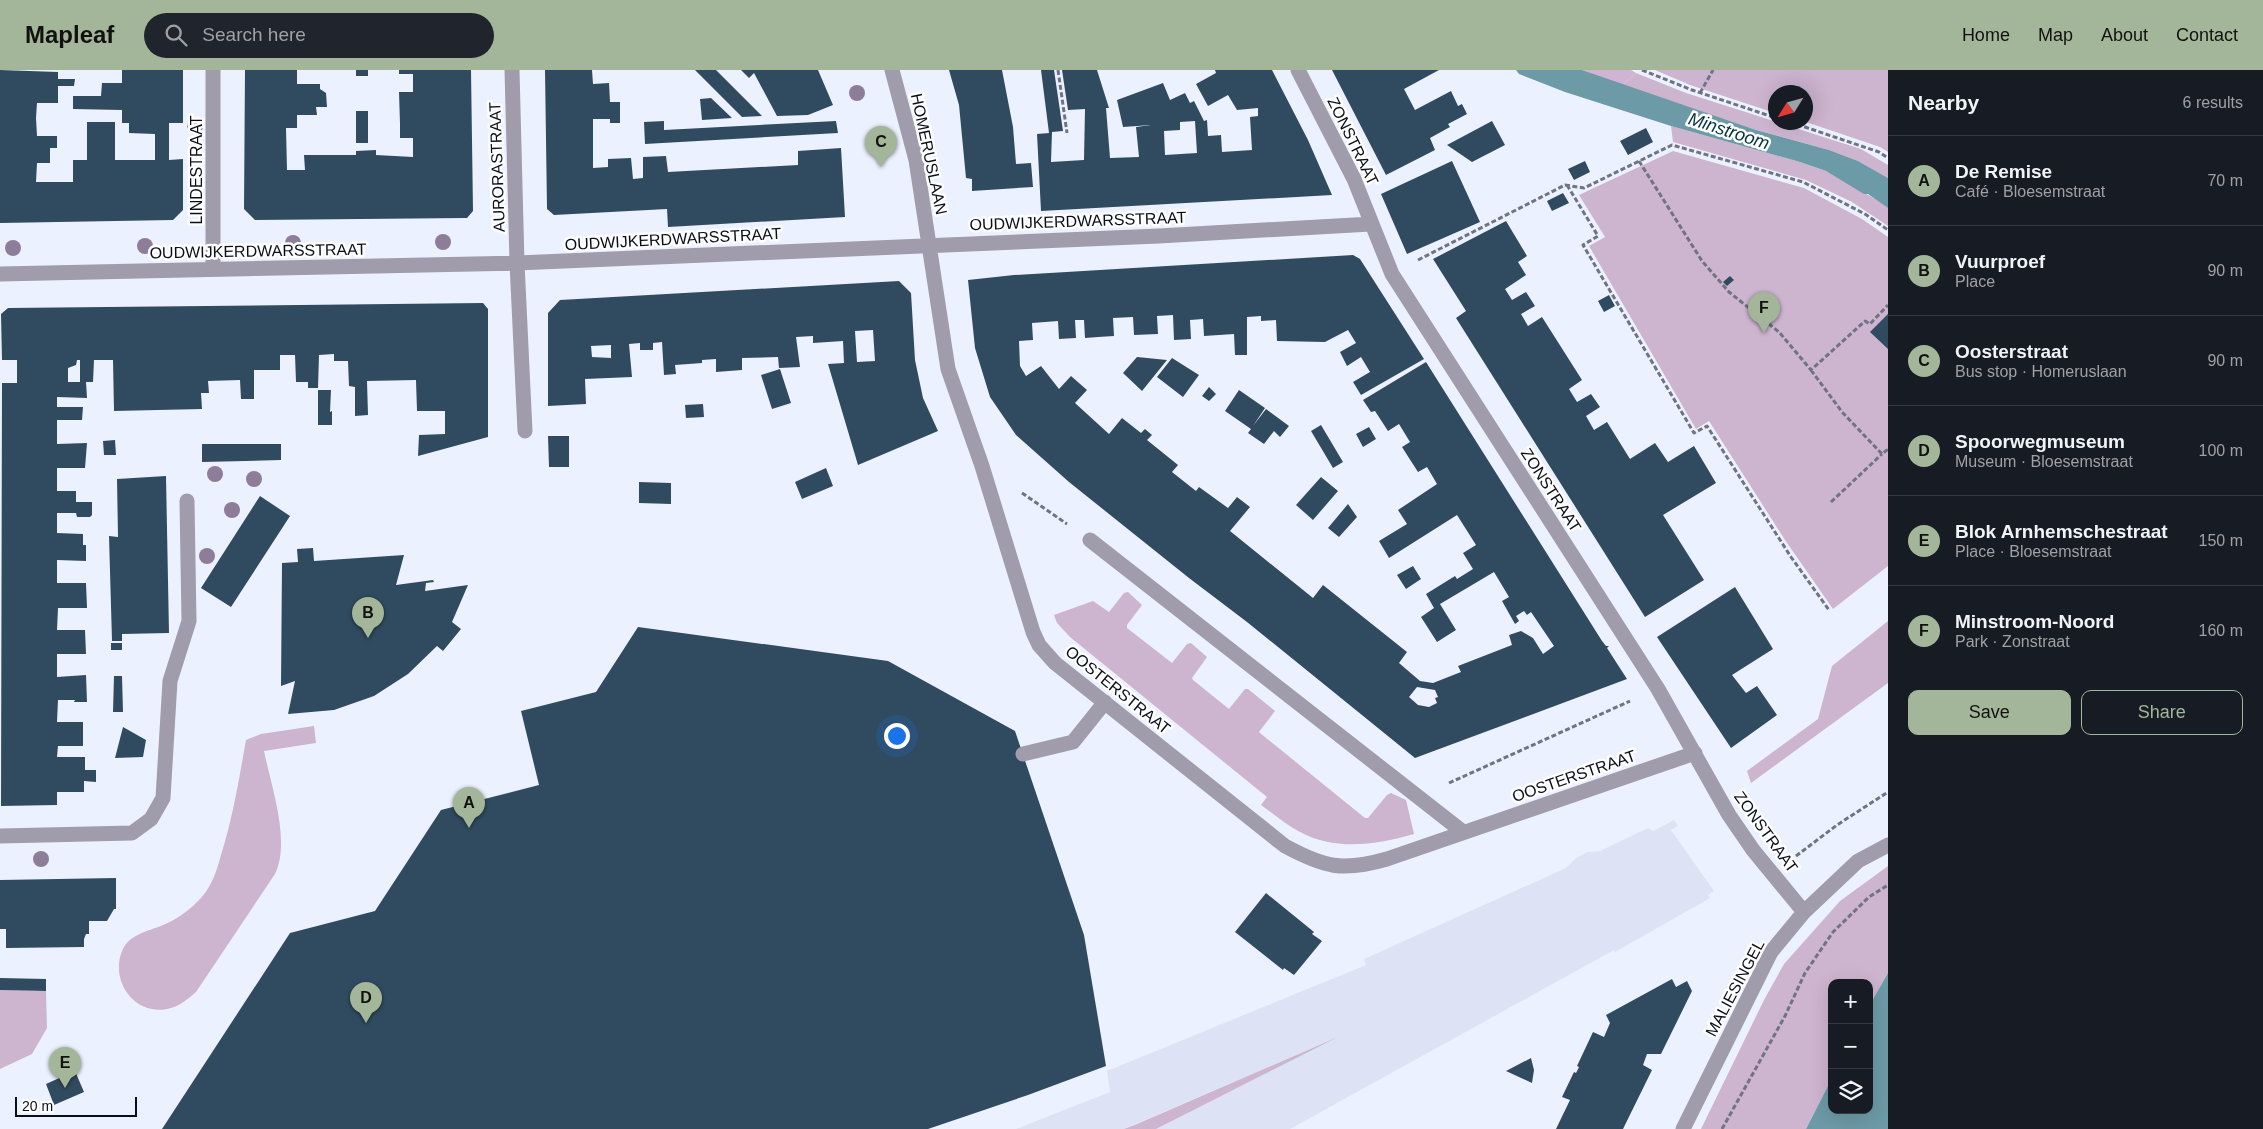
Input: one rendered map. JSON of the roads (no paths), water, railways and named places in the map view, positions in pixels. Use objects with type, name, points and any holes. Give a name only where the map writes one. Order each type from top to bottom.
[{"type":"street","name":"LINDESTRAAT","points":[[213,70],[213,269]]},
{"type":"street","name":"AURORASTRAAT","points":[[512,70],[517,263]]},
{"type":"street","name":"HOMERUSLAAN","points":[[892,70],[916,160],[929,245]]},
{"type":"street","name":"ZONSTRAAT","points":[[1298,70],[1354,179],[1370,224],[1392,274],[1658,689],[1729,815],[1753,850],[1804,912]]},
{"type":"street","name":"OUDWIJKERDWARSSTRAAT","points":[[0,274],[517,263],[1159,236],[1370,224]]},
{"type":"street","name":"OOSTERSTRAAT","points":[[929,245],[948,368],[982,466],[1033,632],[1039,645],[1055,663],[1284,846],[1313,861],[1340,866],[1366,865],[1695,753]]},
{"type":"street","points":[[517,263],[525,431]]},
{"type":"street","points":[[0,836],[132,833],[151,818],[163,798],[170,680],[189,620],[187,501]]},
{"type":"street","points":[[1090,540],[1463,832]]},
{"type":"street","points":[[1023,754],[1073,742],[1105,702]]},
{"type":"street","name":"MALIESINGEL","points":[[1684,1129],[1771,952],[1804,912],[1858,861],[1888,845]]},
{"type":"water","name":"Minstroom","points":[[1516,70],[1582,70],[1756,130],[1829,150],[1858,161],[1888,178],[1888,208],[1868,194],[1864,194],[1826,171],[1671,126],[1565,92],[1519,74]]},
{"type":"water","points":[[1888,973],[1888,1129],[1806,1129],[1828,1086],[1828,1114],[1873,1114],[1873,999]]},
{"type":"place","name":"Oosterstraat","points":[[881,167]]},
{"type":"place","name":"Minstroom-Noord","points":[[1764,333]]},
{"type":"place","name":"Vuurproef","points":[[368,638]]},
{"type":"place","name":"De Remise","points":[[469,828]]},
{"type":"place","name":"Spoorwegmuseum","points":[[366,1023]]},
{"type":"place","name":"Blok Arnhemschestraat","points":[[65,1088]]}]
